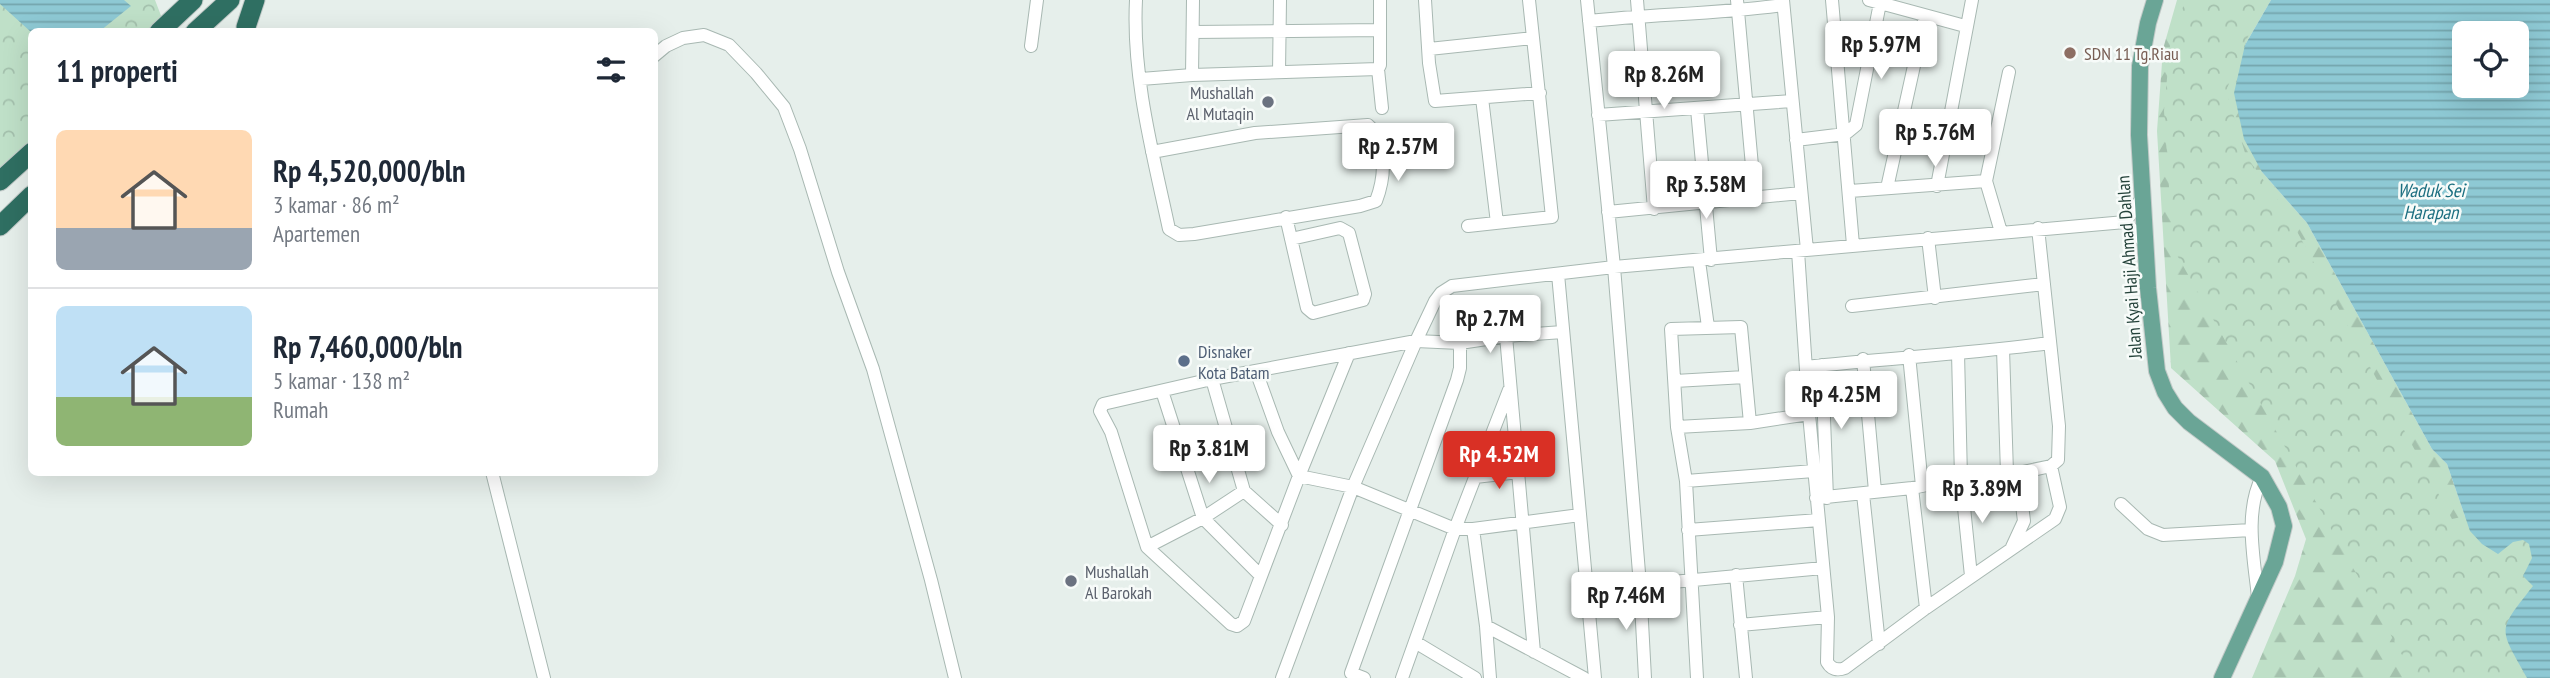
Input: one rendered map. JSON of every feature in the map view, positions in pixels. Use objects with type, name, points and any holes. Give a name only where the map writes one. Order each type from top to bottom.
[{"type":"highway","points":[[163,28],[193,0]]},
{"type":"highway","points":[[248,28],[255,0]]},
{"type":"highway","points":[[199,28],[227,1]]},
{"type":"highway","points":[[0,181],[28,156]]},
{"type":"highway","points":[[0,226],[28,199]]},
{"type":"main road","name":"Jalan Kyai Haji Ahmad Dahlan","points":[[2155,0],[2143,50],[2139,82],[2142,198],[2153,352],[2165,392],[2175,408],[2189,422],[2262,477],[2279,508],[2284,526],[2275,562],[2222,678]]},
{"type":"street","points":[[1031,47],[1037,0]]},
{"type":"street","points":[[1136,0],[1135,47],[1152,152],[1169,229],[1179,235],[1360,206],[1376,201],[1381,183],[1382,153],[1376,132],[1368,125],[1269,132],[1152,152]]},
{"type":"street","points":[[1192,75],[1194,0]]},
{"type":"street","points":[[1279,72],[1280,0]]},
{"type":"street","points":[[1380,0],[1378,69],[1382,108]]},
{"type":"street","points":[[1425,0],[1435,101],[1540,93]]},
{"type":"street","points":[[1468,226],[1552,217],[1529,0]]},
{"type":"street","points":[[1587,0],[1614,267],[1645,678]]},
{"type":"street","points":[[1637,0],[1654,209]]},
{"type":"street","points":[[1832,0],[1853,245]]},
{"type":"street","points":[[1937,186],[1972,0]]},
{"type":"street","points":[[227,1],[247,28]]},
{"type":"street","points":[[1797,140],[1845,134],[1856,125],[1874,2],[1965,26]]},
{"type":"street","points":[[1589,21],[1639,16],[1687,6],[1783,3],[1801,193],[1809,414],[1814,471],[1822,498]]},
{"type":"street","points":[[1738,6],[1755,199]]},
{"type":"street","points":[[1886,188],[1925,16]]},
{"type":"street","points":[[1193,32],[1380,30]]},
{"type":"street","points":[[658,53],[674,42],[704,34],[729,45],[785,107],[838,272],[873,369],[955,678]]},
{"type":"street","points":[[1429,49],[1533,38]]},
{"type":"street","points":[[1141,79],[1378,69]]},
{"type":"street","points":[[2001,232],[1986,181],[2009,72]]},
{"type":"street","points":[[1482,98],[1497,223]]},
{"type":"street","points":[[1598,115],[1793,101]]},
{"type":"street","points":[[1697,109],[1705,204],[1708,327]]},
{"type":"street","points":[[1850,191],[1986,181]]},
{"type":"street","points":[[1608,212],[1801,193]]},
{"type":"street","points":[[2125,222],[2142,198]]},
{"type":"street","points":[[1286,217],[1291,239],[1310,311],[1312,313],[1363,300],[1365,293],[1346,230],[1340,228],[1291,239]]},
{"type":"street","points":[[1282,678],[1353,487],[1416,341],[1435,301],[1452,286],[1614,267],[2125,222]]},
{"type":"street","points":[[2125,222],[2145,243]]},
{"type":"street","points":[[1822,498],[2012,473],[2051,466],[2058,460],[2059,445],[2038,228]]},
{"type":"street","points":[[1928,238],[1935,298]]},
{"type":"street","points":[[1558,274],[1595,678]]},
{"type":"street","points":[[1852,306],[2044,284]]},
{"type":"street","points":[[1697,678],[1686,481],[1677,427],[1671,329],[1741,327],[1751,423]]},
{"type":"street","points":[[1349,353],[1244,621],[1237,626],[1231,624],[1147,547],[1111,432],[1100,411],[1103,404],[1212,379],[1349,353],[1416,341],[1460,343],[1563,332]]},
{"type":"street","points":[[1506,336],[1534,652]]},
{"type":"street","points":[[1364,678],[1351,673],[1457,380],[1460,343]]},
{"type":"street","points":[[1806,367],[1863,359],[1958,353],[2050,343]]},
{"type":"street","points":[[2003,349],[2012,473],[2024,521],[2010,550]]},
{"type":"street","points":[[1958,353],[1961,478],[1971,576]]},
{"type":"street","points":[[1909,355],[1926,608]]},
{"type":"street","points":[[1863,359],[1879,644]]},
{"type":"street","points":[[1822,365],[1822,498],[1819,520],[1828,617],[1827,662],[1835,669],[1845,668],[1971,576],[2055,519],[2060,507],[2051,466]]},
{"type":"street","points":[[1256,371],[1278,432],[1299,475]]},
{"type":"street","points":[[1675,381],[1745,377]]},
{"type":"street","points":[[1212,379],[1244,491],[1282,525]]},
{"type":"street","points":[[1402,678],[1455,528],[1510,387]]},
{"type":"street","points":[[1162,391],[1203,518],[1261,576]]},
{"type":"street","points":[[1677,427],[1751,423],[1809,414]]},
{"type":"street","points":[[1686,481],[1814,471]]},
{"type":"street","points":[[1475,477],[1519,472]]},
{"type":"street","points":[[1299,475],[1353,487],[1455,528],[1580,515]]},
{"type":"street","points":[[493,476],[544,678]]},
{"type":"street","points":[[2259,598],[2251,530],[2255,493],[2262,477]]},
{"type":"street","points":[[1147,547],[1203,518],[1244,491]]},
{"type":"street","points":[[2121,504],[2142,524],[2163,536],[2251,530]]},
{"type":"street","points":[[1688,530],[1819,520]]},
{"type":"street","points":[[1472,528],[1486,626],[1490,678]]},
{"type":"street","points":[[1640,585],[1823,568]]},
{"type":"street","points":[[1736,575],[1745,678]]},
{"type":"street","points":[[1740,625],[1828,617]]},
{"type":"street","points":[[1486,626],[1584,678]]},
{"type":"street","points":[[1415,642],[1475,678]]},
{"type":"green space","points":[[0,0],[155,0],[165,26],[163,28],[28,28],[28,155],[0,181]]},
{"type":"green space","points":[[2177,0],[2271,0],[2245,45],[2262,172],[2307,223],[2432,449],[2447,464],[2527,678],[2252,678],[2295,576],[2306,539],[2275,461],[2171,368],[2157,131],[2163,49]]},
{"type":"green space","points":[[2186,0],[2263,0],[2226,91],[2246,156],[2286,211],[2452,519],[2532,502],[2550,678],[2415,678],[2173,248],[2164,111],[2171,35]]},
{"type":"water","points":[[0,0],[124,0],[131,6],[104,28],[28,29],[0,4]]},
{"type":"water","name":"Waduk Sei Harapan","points":[[2271,0],[2550,0],[2550,678],[2527,678],[2507,639],[2507,622],[2533,586],[2523,576],[2532,558],[2529,544],[2523,540],[2513,542],[2498,554],[2482,544],[2470,531],[2447,464],[2432,449],[2307,223],[2262,172],[2244,139],[2234,93],[2245,45]]},
{"type":"place","name":"SDN 11 Tg.Riau","points":[[2070,53]]},
{"type":"place","name":"Mushallah Al Mutaqin","points":[[1268,102]]},
{"type":"place","name":"Disnaker Kota Batam","points":[[1184,361]]},
{"type":"place","name":"Mushallah Al Barokah","points":[[1071,581]]}]
